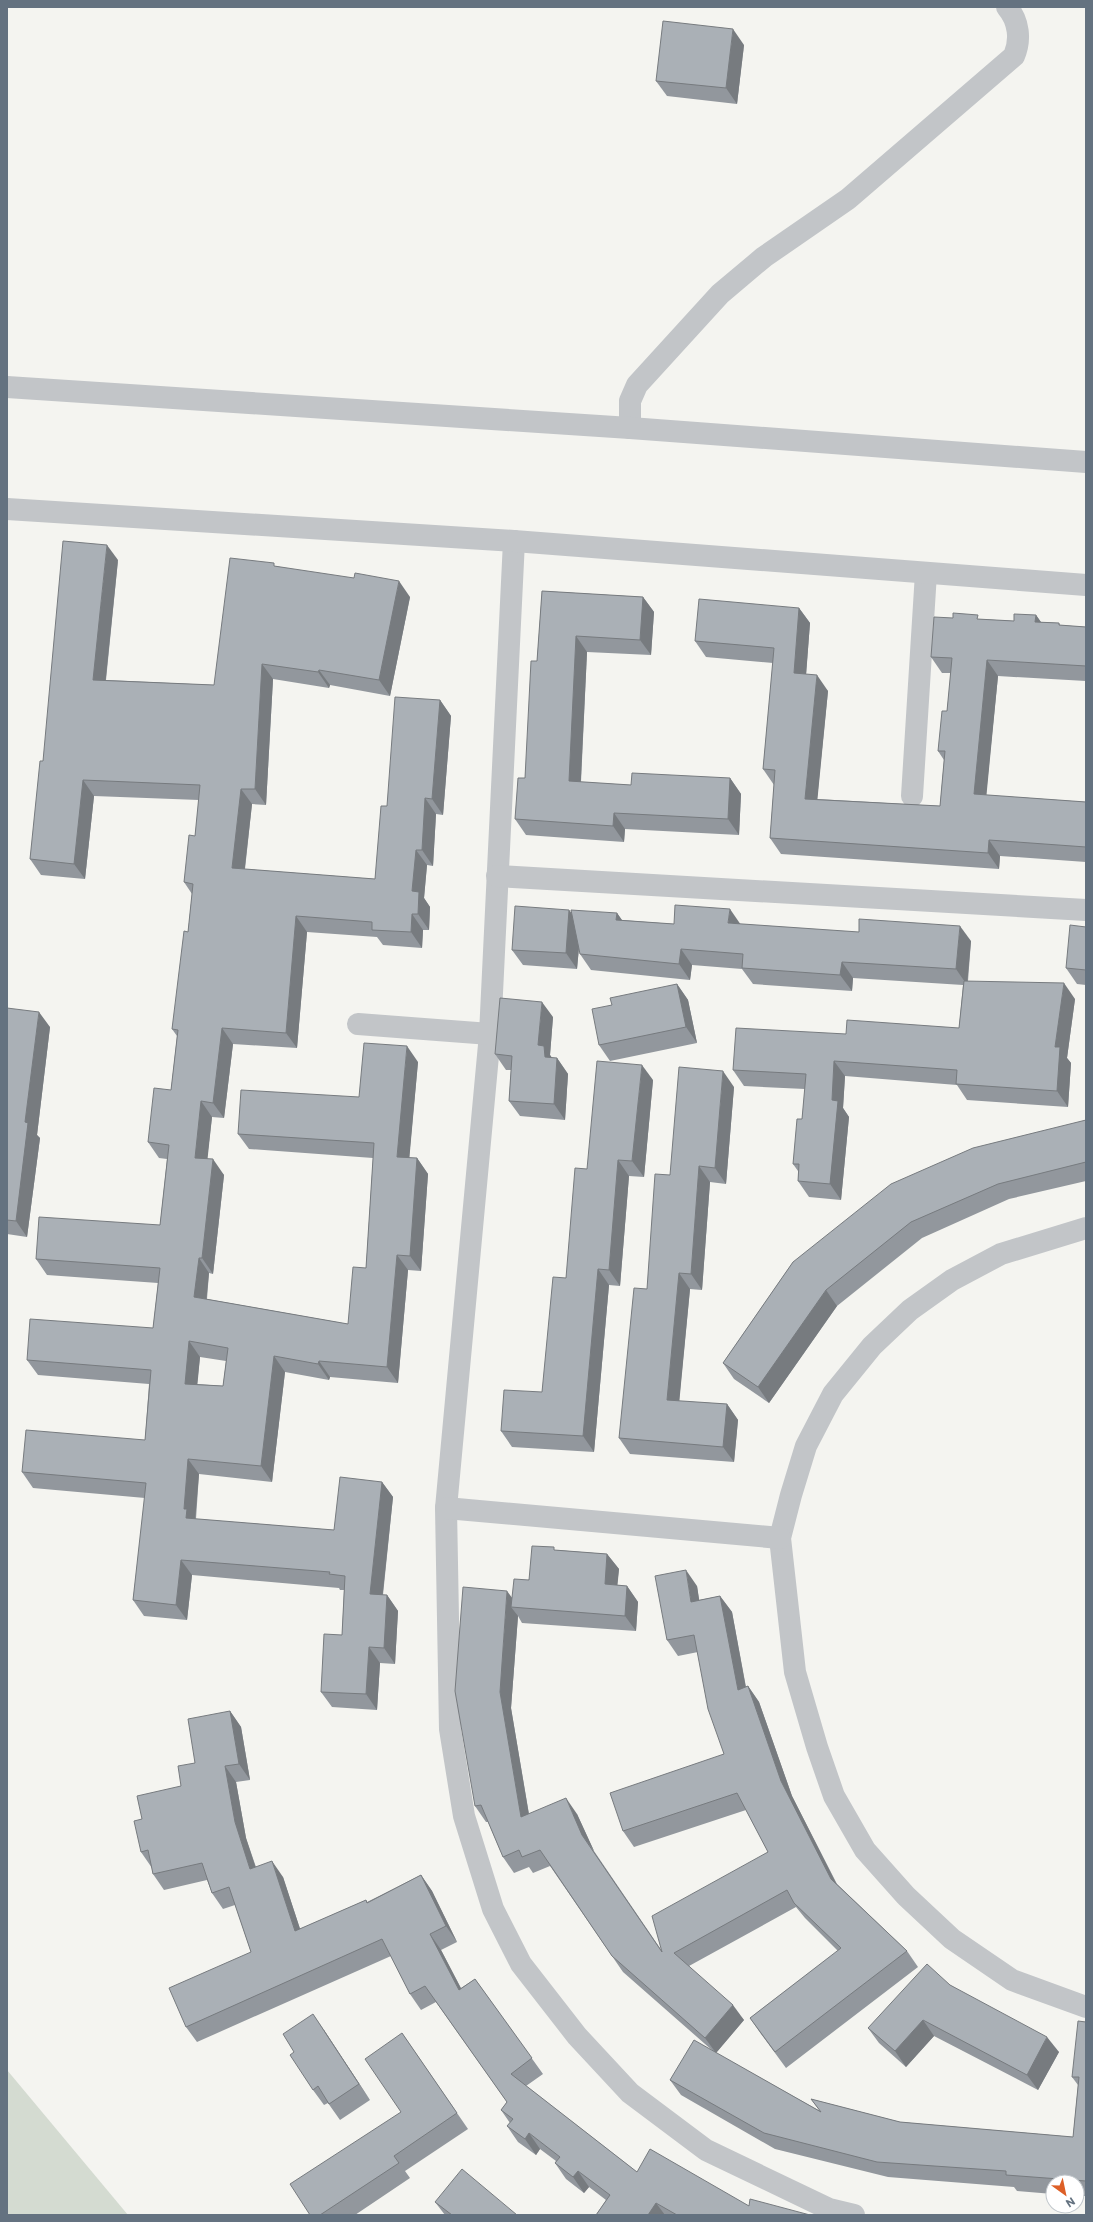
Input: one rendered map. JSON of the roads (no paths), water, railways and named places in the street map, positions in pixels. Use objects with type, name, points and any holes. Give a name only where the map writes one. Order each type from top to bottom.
[{"type":"street","points":[[630,428],[630,401],[637,385],[720,294],[764,257],[848,199],[1014,56],[1019,44],[1018,28],[1012,12],[1007,7]]},
{"type":"street","points":[[7,387],[630,428],[1086,462]]},
{"type":"street","points":[[7,508],[514,541],[1086,585]]},
{"type":"street","points":[[514,541],[496,876],[490,1034],[446,1508],[450,1730],[464,1816],[492,1909],[521,1964],[577,2036],[630,2093],[706,2150],[829,2209],[854,2215]]},
{"type":"street","points":[[912,796],[926,573]]},
{"type":"street","points":[[496,876],[1086,910]]},
{"type":"street","points":[[358,1024],[490,1034]]},
{"type":"street","points":[[1086,1228],[1002,1254],[952,1280],[910,1310],[872,1346],[833,1394],[806,1446],[780,1538],[795,1672],[817,1747],[834,1796],[865,1850],[906,1896],[952,1939],[1012,1980],[1086,2007]]},
{"type":"street","points":[[446,1508],[780,1538]]}]
